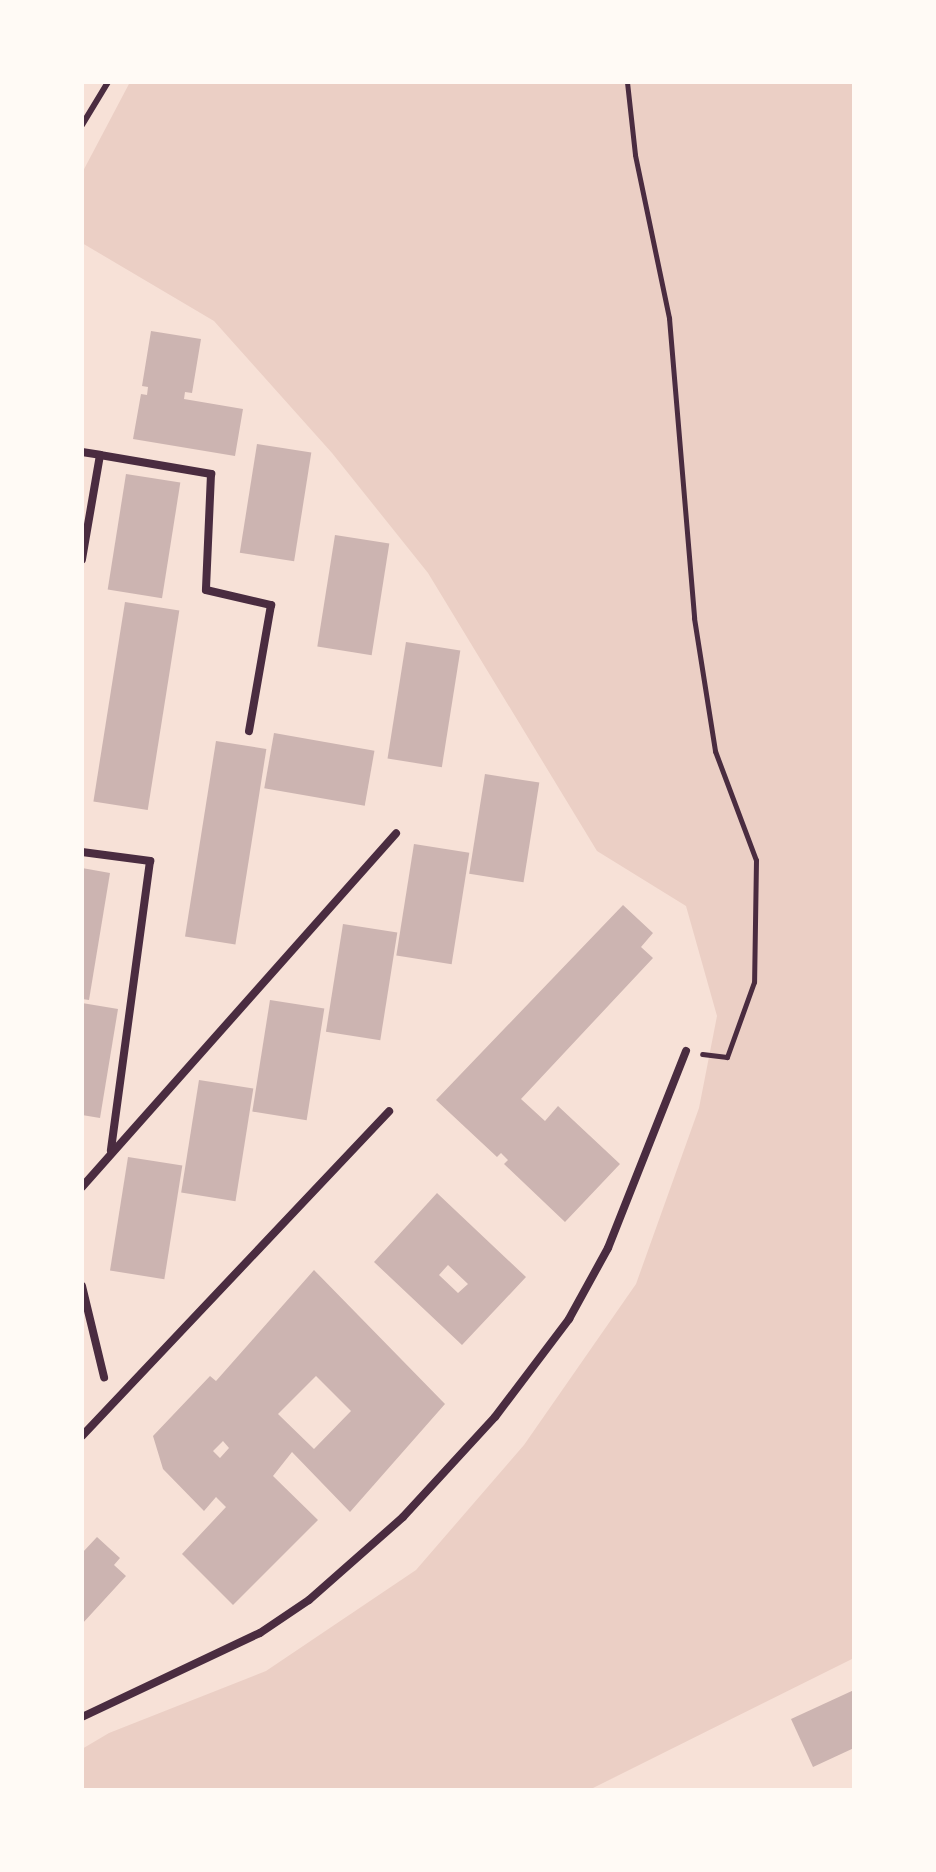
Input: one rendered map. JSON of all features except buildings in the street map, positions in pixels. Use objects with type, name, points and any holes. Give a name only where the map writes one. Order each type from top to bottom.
[{"type":"street","points":[[82,452],[211,474],[206,590],[271,605],[249,731]]},
{"type":"street","points":[[82,559],[100,455]]},
{"type":"street","points":[[82,1187],[396,833]]},
{"type":"street","points":[[82,852],[150,861],[111,1151]]},
{"type":"street","points":[[82,1717],[260,1633],[309,1600],[403,1517],[495,1417],[569,1319],[608,1248],[686,1051]]},
{"type":"street","points":[[82,1436],[389,1111]]},
{"type":"street","points":[[82,1286],[104,1377]]},
{"type":"lane","points":[[82,125],[108,82]]},
{"type":"path","points":[[627,82],[635,155],[669,318],[694,618],[715,751],[756,860],[754,982],[727,1057],[686,1051]]},
{"type":"shaded area","points":[[130,82],[854,82],[854,1658],[589,1790],[82,1790],[82,1749],[109,1733],[266,1671],[416,1570],[524,1445],[636,1284],[699,1108],[717,1016],[686,906],[597,851],[428,573],[332,453],[214,321],[82,243],[82,173]]}]
